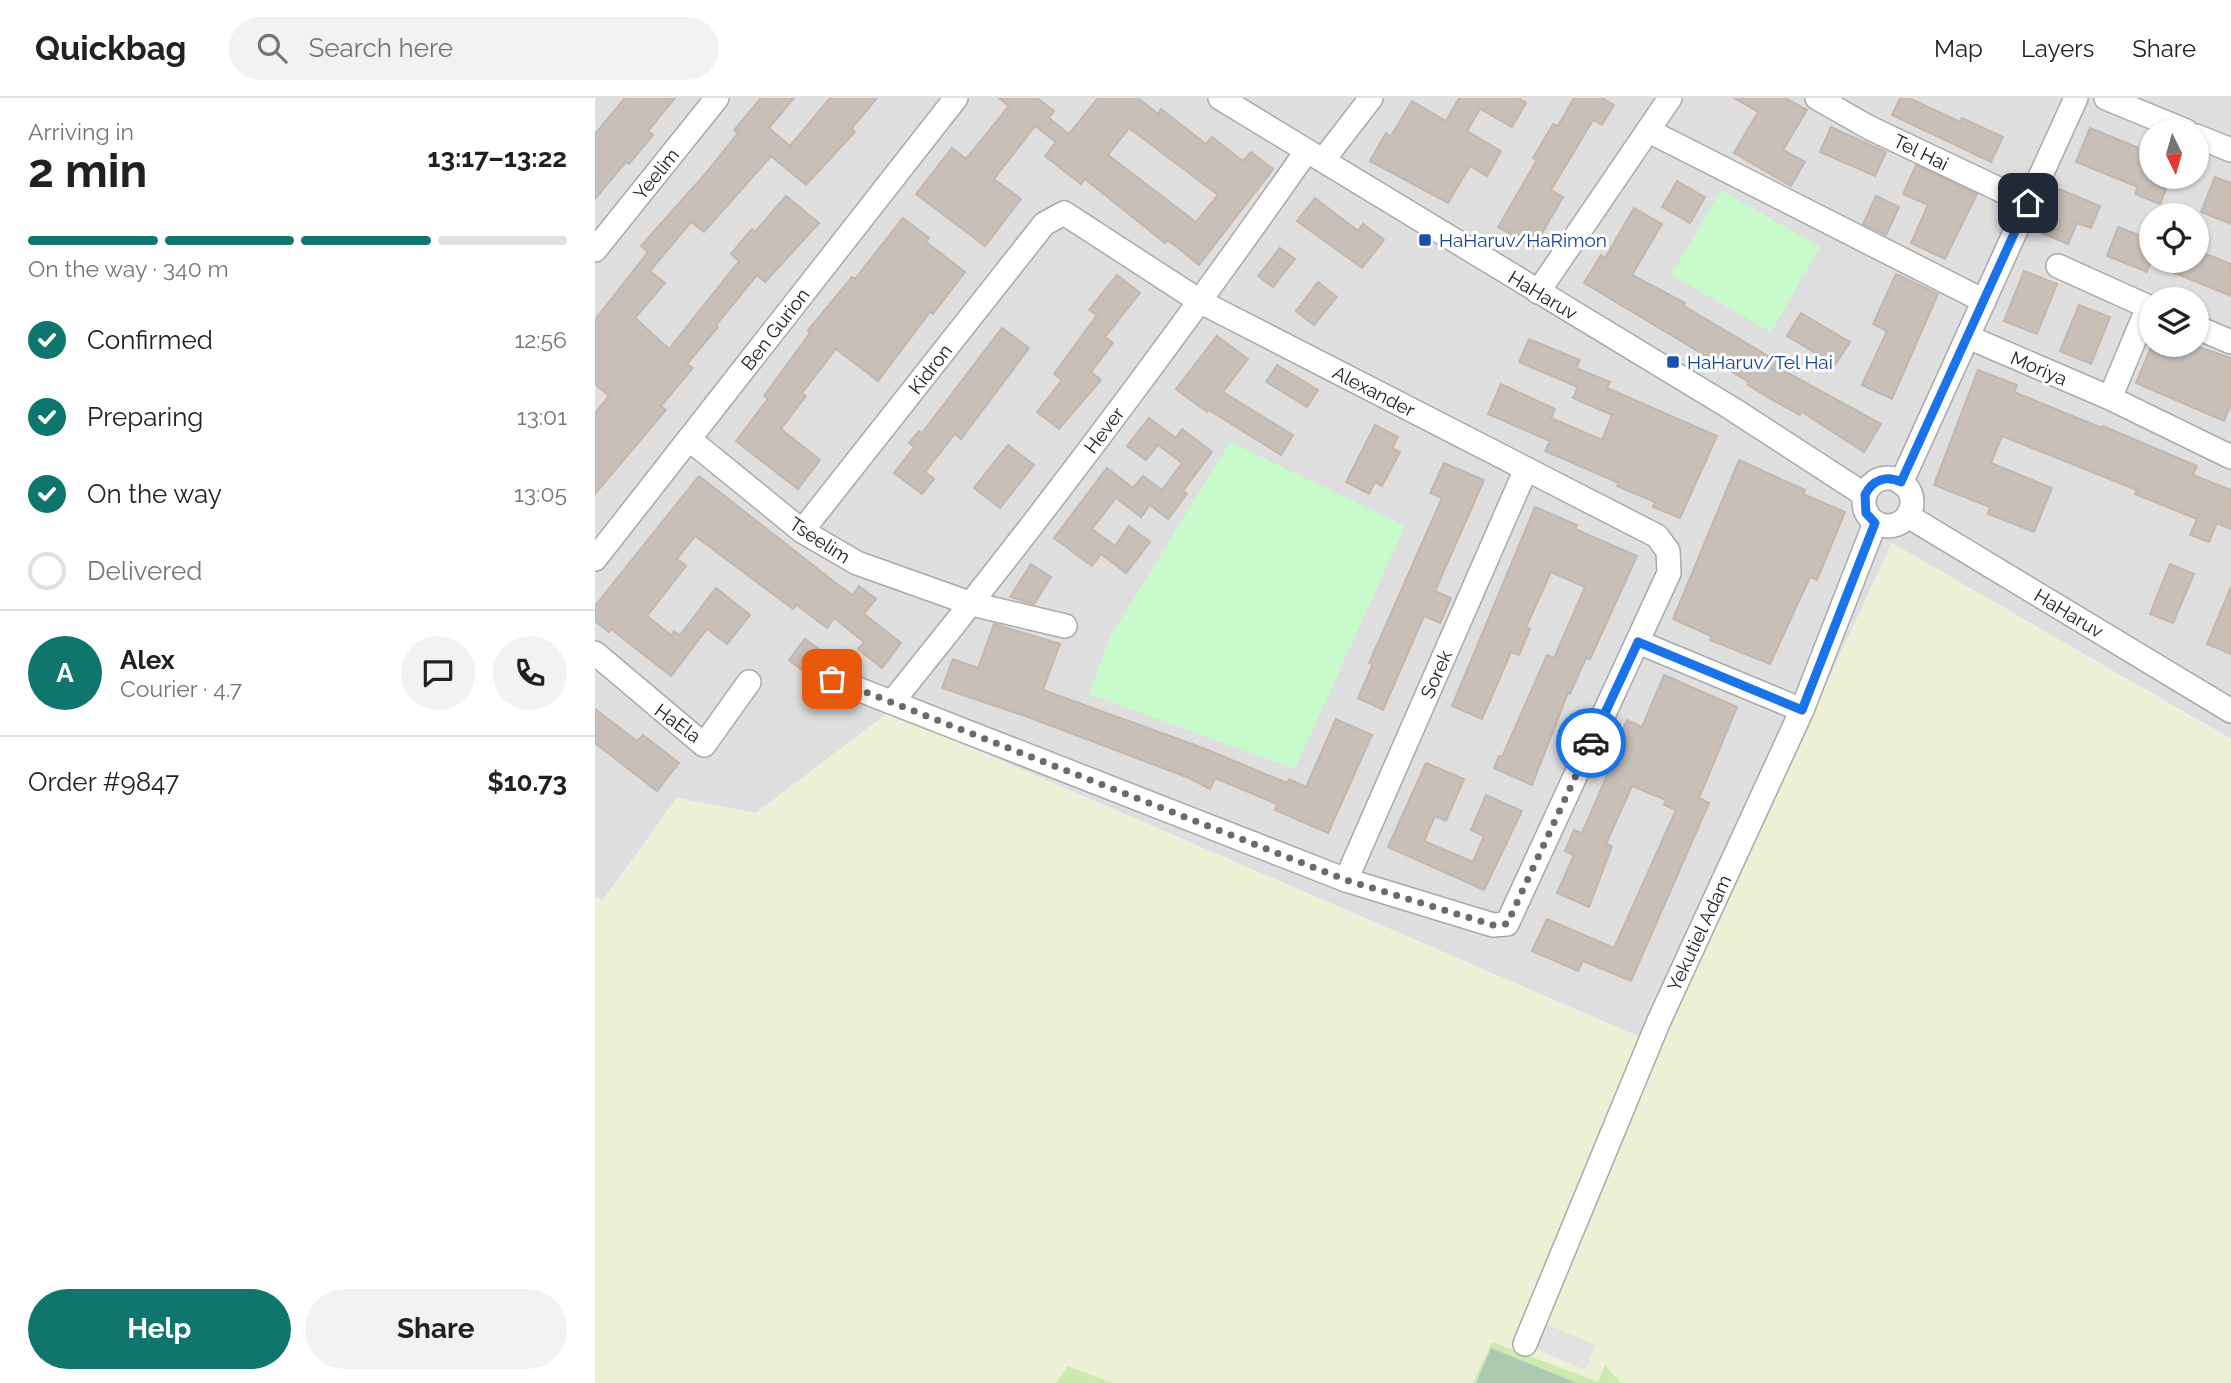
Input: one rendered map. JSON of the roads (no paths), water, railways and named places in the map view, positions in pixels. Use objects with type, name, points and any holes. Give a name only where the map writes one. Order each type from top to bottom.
[{"type":"street","name":"Yeelim","points":[[595,250],[717,98]]},
{"type":"street","name":"Ben Gurion","points":[[595,559],[956,98]]},
{"type":"street","name":"HaHaruv","points":[[1220,98],[1731,408],[1865,495]]},
{"type":"street","name":"Hever","points":[[893,701],[972,604],[1315,156],[1371,98]]},
{"type":"street","points":[[1538,292],[1670,98]]},
{"type":"street","name":"Tel Hai","points":[[1817,98],[1870,128],[2028,203]]},
{"type":"street","points":[[1901,482],[2075,98]]},
{"type":"street","points":[[2106,98],[2157,119]]},
{"type":"street","points":[[1649,131],[1984,302]]},
{"type":"street","points":[[2209,141],[2231,150]]},
{"type":"street","name":"Alexander","points":[[1064,213],[1201,302],[1657,536],[1668,551],[1669,573],[1638,642]]},
{"type":"street","name":"Kidron","points":[[802,531],[1044,224],[1064,213]]},
{"type":"street","points":[[2058,266],[2139,302]]},
{"type":"street","points":[[2110,398],[2139,332]]},
{"type":"street","points":[[2209,333],[2231,342]]},
{"type":"street","name":"Moriya","points":[[1968,337],[2110,398],[2231,457]]},
{"type":"street","name":"Tseelim","points":[[689,439],[802,531],[857,563],[972,604],[1065,626]]},
{"type":"street","name":"Sorek","points":[[1346,880],[1526,469]]},
{"type":"street","points":[[1889,479],[1901,482],[1911,498],[1908,516],[1893,526],[1875,523],[1866,513],[1865,495],[1877,481],[1889,479]]},
{"type":"street","name":"HaHaruv","points":[[1908,516],[2231,711]]},
{"type":"street","name":"Yekutiel Adam","points":[[1525,1344],[1658,1023],[1802,710],[1875,523]]},
{"type":"street","points":[[832,679],[1346,880],[1493,925],[1507,924],[1638,642],[1802,710]]},
{"type":"street","name":"HaEla","points":[[595,653],[704,745],[749,682]]},
{"type":"place","name":"HaHaruv/HaRimon","points":[[1425,240]]},
{"type":"place","name":"HaHaruv/Tel Hai","points":[[1673,362]]}]
